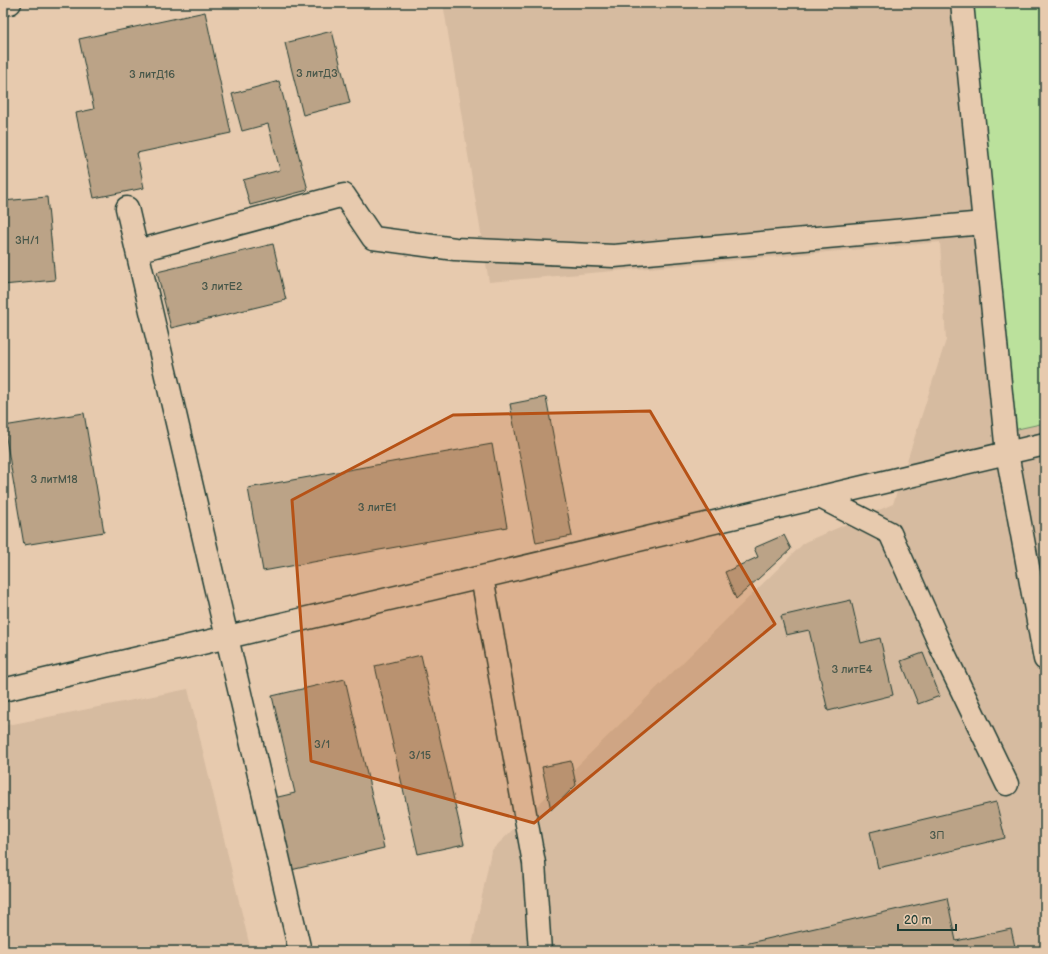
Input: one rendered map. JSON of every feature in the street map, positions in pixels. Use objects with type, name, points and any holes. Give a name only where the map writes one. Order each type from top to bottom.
[{"type":"street","points":[[3,4],[10,3]]},
{"type":"street","points":[[962,3],[1007,453],[1045,659]]},
{"type":"street","points":[[136,251],[344,195],[373,238],[455,249],[574,255],[614,256],[984,223]]},
{"type":"street","points":[[127,208],[300,951]]},
{"type":"street","points":[[3,690],[1045,444]]},
{"type":"street","points":[[820,497],[890,533],[940,645],[1007,784]]},
{"type":"street","points":[[482,577],[534,863],[540,951]]},
{"type":"highlighted area","points":[[650,411],[775,624],[534,823],[311,761],[292,500],[453,415]]},
{"type":"shaded area","points":[[443,3],[1045,3],[1045,951],[471,951],[491,851],[805,542],[893,504],[946,340],[940,242],[489,282]]},
{"type":"shaded area","points":[[188,689],[251,951],[3,951],[3,726]]},
{"type":"green space","points":[[973,3],[1045,3],[1045,423],[1013,430]]},
{"type":"building","points":[[205,12],[231,133],[137,153],[144,188],[94,198],[76,113],[94,109],[79,39]]},
{"type":"building","points":[[332,31],[350,103],[303,115],[285,43]]},
{"type":"building","points":[[279,81],[308,190],[250,205],[243,180],[280,170],[268,124],[242,131],[232,94]]},
{"type":"building","points":[[47,197],[55,280],[3,285],[3,201]]},
{"type":"building","points":[[273,244],[286,300],[171,328],[157,272]]},
{"type":"building","points":[[546,397],[572,536],[536,543],[510,404]]},
{"type":"building","points":[[84,413],[104,532],[24,545],[4,426]]},
{"type":"building","points":[[492,444],[507,527],[263,571],[248,488]]},
{"type":"building","points":[[784,535],[791,549],[736,599],[725,572],[758,557],[754,548]]},
{"type":"building","points":[[851,600],[861,643],[880,638],[893,695],[828,711],[809,630],[786,635],[781,616]]},
{"type":"building","points":[[923,653],[940,696],[918,704],[901,661]]},
{"type":"building","points":[[421,655],[464,844],[418,854],[375,666]]},
{"type":"building","points":[[345,679],[384,848],[291,870],[274,798],[295,793],[272,696]]},
{"type":"building","points":[[571,761],[576,785],[551,810],[542,767]]},
{"type":"building","points":[[996,802],[1005,838],[878,868],[870,832]]},
{"type":"building","points":[[947,898],[956,941],[1011,929],[1016,951],[714,951]]}]
